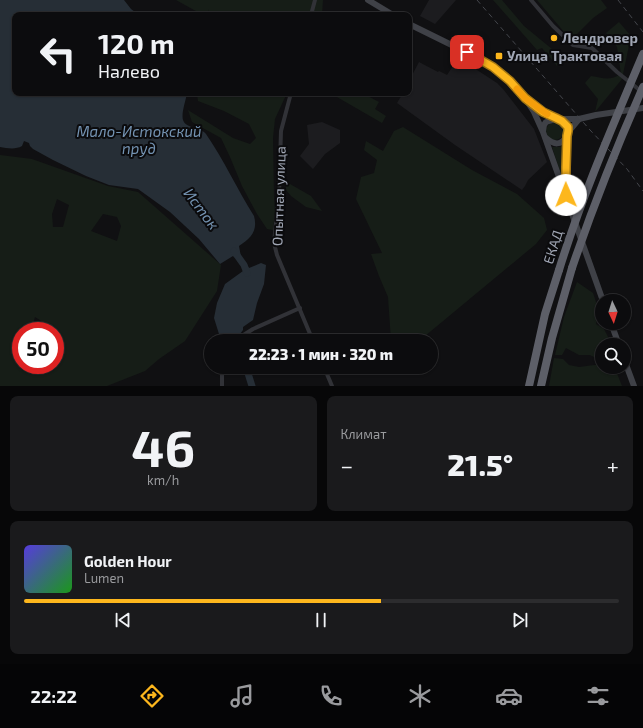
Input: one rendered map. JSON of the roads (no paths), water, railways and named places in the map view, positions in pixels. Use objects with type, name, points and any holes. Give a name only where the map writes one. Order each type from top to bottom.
[{"type":"highway","name":"ЕКАД","points":[[529,386],[546,314],[574,225],[610,130],[643,54]]},
{"type":"highway","name":"ЕКАД","points":[[541,386],[552,338],[572,268],[608,169],[643,87]]},
{"type":"main road","points":[[368,0],[388,12]]},
{"type":"main road","points":[[412,25],[493,67],[510,81],[525,98],[534,112],[544,135],[601,294]]},
{"type":"main road","points":[[525,98],[543,112],[565,123],[568,133],[566,195]]},
{"type":"main road","points":[[579,119],[565,139],[560,143],[556,144],[544,135],[544,125],[546,122],[557,119],[579,119],[643,108]]},
{"type":"main road","points":[[630,374],[634,386]]},
{"type":"street","points":[[312,12],[315,0]]},
{"type":"street","points":[[531,0],[553,26],[572,45],[592,48],[643,93]]},
{"type":"street","name":"Опытная улица","points":[[291,96],[281,131],[274,243],[277,255],[310,334]]},
{"type":"street","points":[[245,334],[300,308]]},
{"type":"street","points":[[222,374],[222,386]]},
{"type":"street","points":[[327,374],[332,386]]},
{"type":"water","name":"Мало-Истокский пруд","points":[[0,0],[124,0],[135,12],[12,12],[12,96],[186,96],[183,110],[183,120],[190,127],[204,132],[219,154],[254,216],[254,230],[250,237],[239,246],[241,257],[237,259],[233,256],[220,264],[199,239],[170,212],[138,189],[109,185],[86,176],[33,149],[29,143],[24,141],[22,146],[17,148],[0,147]]},
{"type":"water","points":[[261,263],[266,265],[264,284],[253,320],[243,327],[240,334],[219,334],[214,318],[217,303],[225,284],[243,271],[243,266],[246,264],[249,268]]},
{"type":"waterway","name":"Исток","points":[[234,251],[244,265],[247,273]]},
{"type":"waterway","name":"Исток","points":[[248,374],[252,386]]},
{"type":"railway","points":[[477,0],[590,130],[627,169],[643,191]]},
{"type":"railway","points":[[618,0],[643,32]]},
{"type":"place","name":"Лендровер","points":[[554,38]]},
{"type":"place","name":"Улица Трактовая","points":[[499,56]]}]
